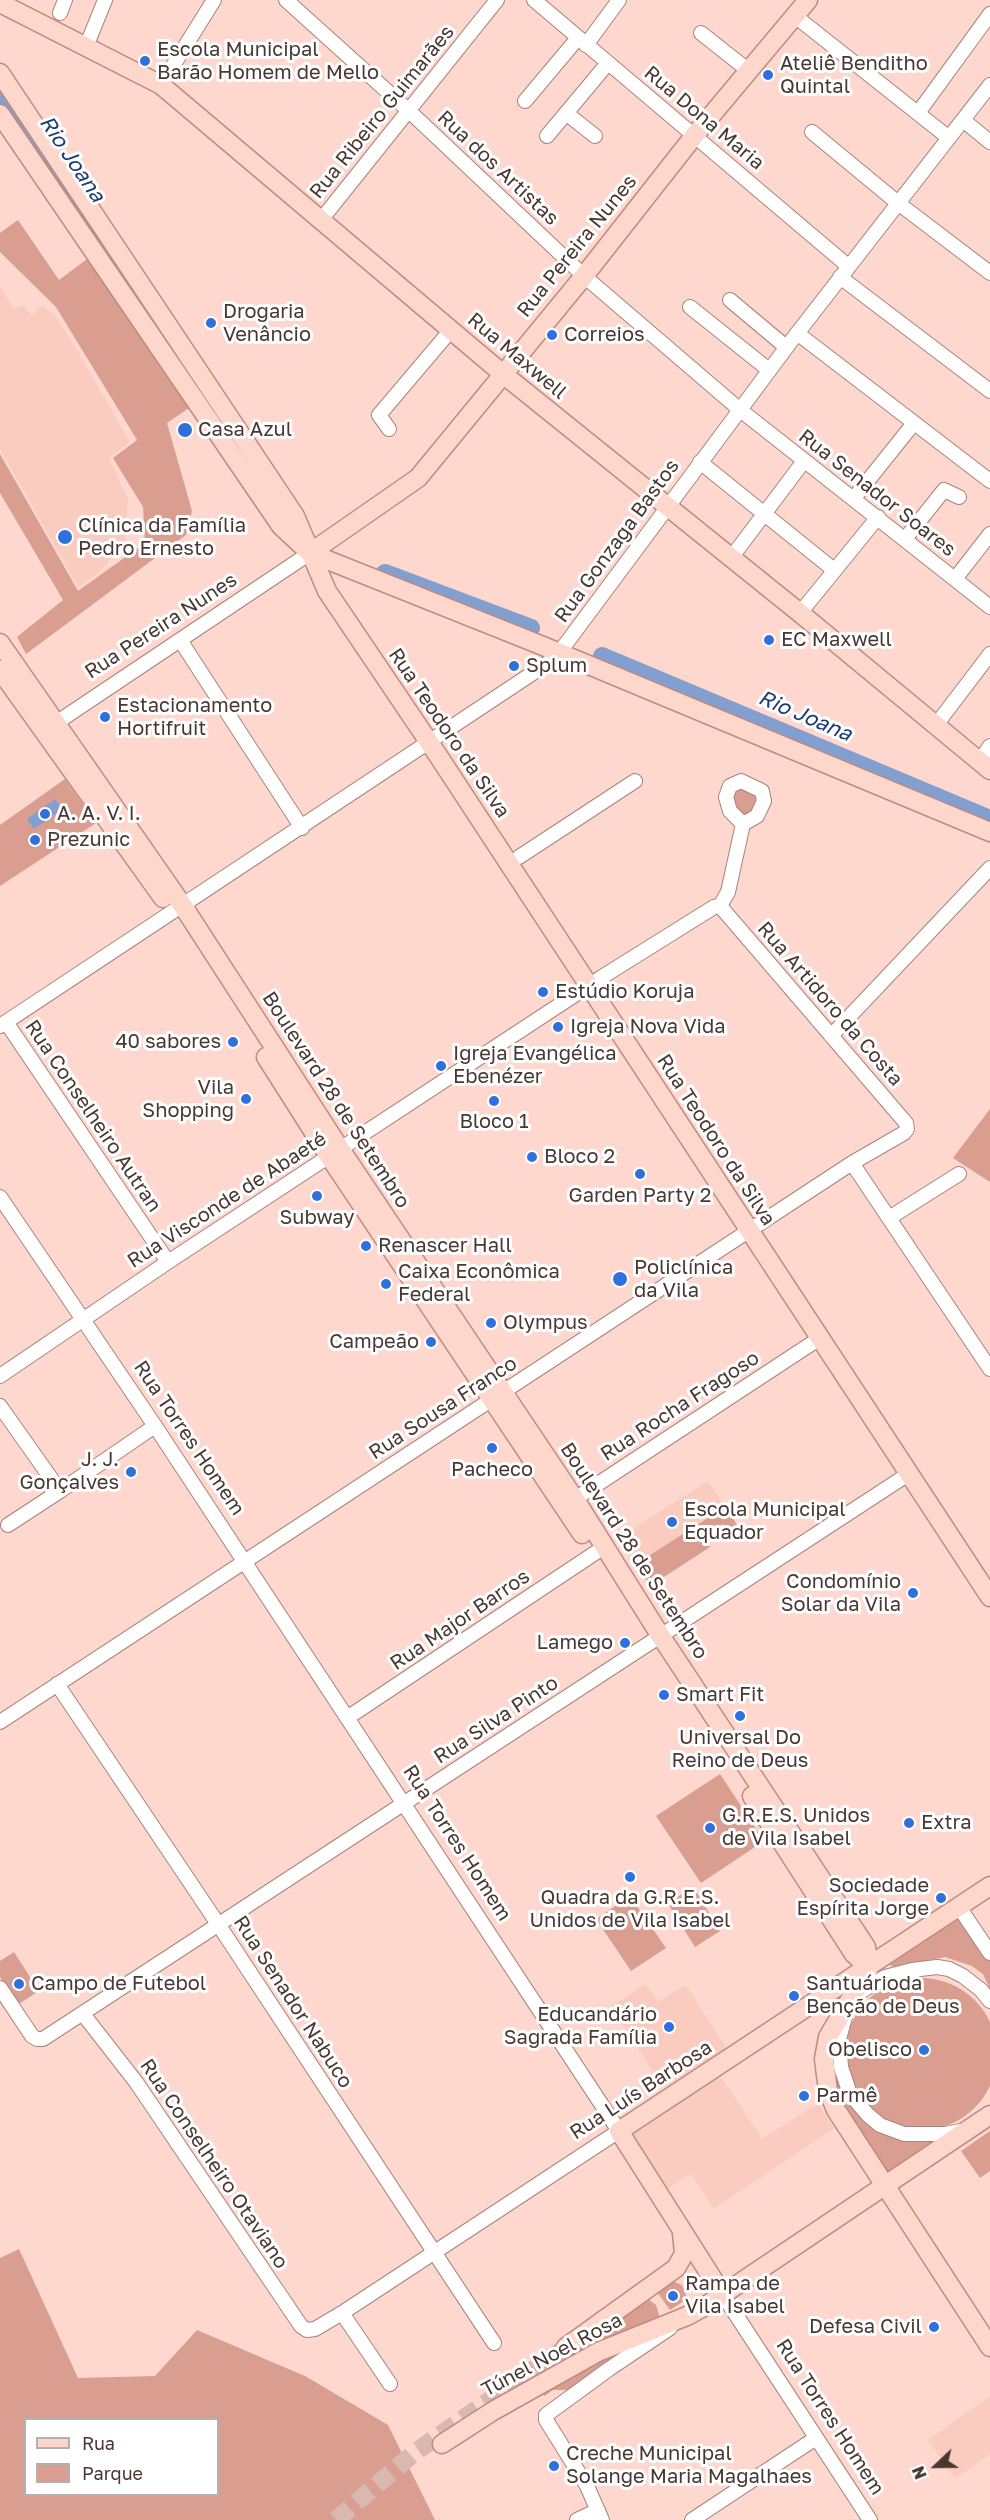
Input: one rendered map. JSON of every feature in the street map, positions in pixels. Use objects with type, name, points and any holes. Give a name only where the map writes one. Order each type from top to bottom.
[{"type":"main road","name":"Rua Pereira Nunes","points":[[310,554],[418,478],[584,276],[694,136],[808,0]]},
{"type":"main road","name":"Rua Maxwell","points":[[0,3],[161,85],[503,374],[936,725],[987,759]]},
{"type":"main road","name":"Rua Teodoro da Silva","points":[[0,73],[295,516],[327,591],[430,743],[990,1597]]},
{"type":"main road","points":[[0,114],[281,526],[310,554],[559,653],[990,832]]},
{"type":"main road","points":[[134,311],[144,307],[150,298]]},
{"type":"main road","points":[[150,336],[154,326],[166,322]]},
{"type":"main road","name":"Boulevard 28 de Setembro","points":[[0,643],[50,727],[178,909],[334,1152],[573,1508],[655,1639]]},
{"type":"main road","name":"Boulevard 28 de Setembro","points":[[0,670],[50,727]]},
{"type":"main road","name":"Boulevard 28 de Setembro","points":[[573,1508],[595,1553],[866,1947],[869,1968]]},
{"type":"main road","name":"Rua Luís Barbosa","points":[[619,2131],[990,1886]]},
{"type":"main road","points":[[869,1968],[828,2037],[824,2059],[824,2074],[828,2091],[836,2110],[990,2348]]},
{"type":"main road","name":"Túnel Noel Rosa","points":[[442,2444],[493,2411],[598,2352],[687,2316],[723,2295],[984,2116]]},
{"type":"main road","name":"Rua Torres Homem","points":[[619,2131],[723,2295]]},
{"type":"main road","name":"Túnel Noel Rosa","points":[[566,2347],[676,2268],[682,2259],[684,2249],[680,2229]]},
{"type":"street","points":[[86,47],[105,0]]},
{"type":"street","points":[[161,85],[214,0]]},
{"type":"street","name":"Rua dos Artistas","points":[[286,0],[408,110],[584,276],[739,409]]},
{"type":"street","name":"Rua Ribeiro Guimarães","points":[[321,220],[497,0]]},
{"type":"street","name":"Rua Dona Maria","points":[[534,0],[694,136],[844,271],[990,391]]},
{"type":"street","points":[[525,101],[619,0]]},
{"type":"street","points":[[918,113],[990,14]]},
{"type":"street","points":[[795,16],[949,138]]},
{"type":"street","points":[[701,33],[749,71]]},
{"type":"street","points":[[547,136],[608,63]]},
{"type":"street","name":"Rua Gonzaga Bastos","points":[[3,1024],[430,743],[540,669],[559,653],[786,347],[990,85]]},
{"type":"street","points":[[566,113],[595,136]]},
{"type":"street","points":[[963,120],[990,141]]},
{"type":"street","points":[[812,132],[898,203],[990,273]]},
{"type":"street","points":[[730,300],[786,347]]},
{"type":"street","points":[[690,307],[769,370]]},
{"type":"street","points":[[389,429],[379,415],[451,330]]},
{"type":"street","points":[[797,333],[990,481]]},
{"type":"street","name":"Rua Senador Soares","points":[[739,409],[990,607]]},
{"type":"street","points":[[854,498],[910,428]]},
{"type":"street","points":[[731,558],[804,461]]},
{"type":"street","points":[[700,462],[834,570]]},
{"type":"street","points":[[905,539],[944,490],[959,497]]},
{"type":"street","points":[[800,613],[878,517]]},
{"type":"street","points":[[956,579],[990,534]]},
{"type":"street","name":"Rua Pereira Nunes","points":[[50,727],[310,554]]},
{"type":"street","points":[[180,640],[302,828]]},
{"type":"street","points":[[936,725],[990,654]]},
{"type":"street","points":[[519,857],[635,781]]},
{"type":"street","points":[[720,906],[728,892],[743,824]]},
{"type":"street","points":[[831,1036],[990,868]]},
{"type":"street","name":"Rua Visconde de Abaeté","points":[[0,1376],[334,1152],[714,907],[720,906]]},
{"type":"street","name":"Rua Artidoro da Costa","points":[[720,906],[906,1123],[907,1129]]},
{"type":"street","name":"Rua Conselheiro Autran","points":[[3,1024],[168,1262]]},
{"type":"street","name":"Rua Sousa Franco","points":[[0,1722],[907,1129]]},
{"type":"street","points":[[852,1163],[990,1369]]},
{"type":"street","points":[[889,1218],[959,1174]]},
{"type":"street","name":"Rua Torres Homem","points":[[0,1197],[155,1426],[619,2131]]},
{"type":"street","name":"Rua Rocha Fragoso","points":[[573,1508],[581,1495],[820,1338]]},
{"type":"street","points":[[0,1406],[60,1491]]},
{"type":"street","points":[[9,1525],[155,1426]]},
{"type":"street","name":"Rua Silva Pinto","points":[[0,1988],[32,2036],[44,2039],[910,1473]]},
{"type":"street","name":"Rua Major Barros","points":[[347,1718],[595,1553]]},
{"type":"street","name":"Rua Senador Nabuco","points":[[57,1684],[494,2343]]},
{"type":"street","points":[[959,1906],[990,1953]]},
{"type":"street","points":[[869,1968],[880,1972],[902,1972],[937,1967],[949,1969],[972,1982],[990,2001]]},
{"type":"street","points":[[902,1972],[873,1982],[852,1999],[840,2030],[839,2058],[850,2094],[868,2115],[890,2130],[918,2135],[958,2132],[984,2116]]},
{"type":"street","name":"Rua Conselheiro Otaviano","points":[[83,2014],[136,2082],[301,2326],[307,2330],[315,2329]]},
{"type":"street","name":"Rua Luís Barbosa","points":[[315,2329],[619,2131]]},
{"type":"street","name":"Rua Torres Homem","points":[[723,2295],[870,2520]]},
{"type":"street","points":[[342,2313],[390,2384]]},
{"type":"street","points":[[576,2520],[600,2515],[587,2486],[546,2420],[546,2415],[687,2316]]},
{"type":"street","points":[[692,2520],[816,2438]]},
{"type":"shaded area","points":[[0,287],[14,309],[23,305],[32,315],[43,305],[55,316],[130,442],[109,458],[128,499],[125,543],[99,572],[78,587],[0,449]]},
{"type":"shaded area","name":"Escola Municipal Equador","points":[[708,1481],[725,1507],[636,1564],[619,1538]]},
{"type":"shaded area","name":"Educandário Sagrada Família","points":[[646,1984],[658,2002],[686,1985],[727,2048],[663,2088],[611,2006]]},
{"type":"shaded area","points":[[720,2075],[762,2139],[818,2103],[834,2128],[714,2209],[691,2174],[666,2190],[631,2135]]},
{"type":"shaded area","points":[[990,2396],[990,2454],[955,2479],[928,2440]]},
{"type":"green space","points":[[18,220],[59,280],[91,256],[189,408],[167,423],[192,511],[186,535],[26,654],[17,637],[63,600],[0,493],[0,454],[78,591],[145,543],[143,507],[113,458],[137,440],[56,307],[0,252],[0,233]]},
{"type":"green space","name":"Prezunic","points":[[65,779],[96,823],[0,886],[0,825]]},
{"type":"green space","points":[[738,785],[762,797],[749,819],[736,815],[731,788]]},
{"type":"green space","points":[[990,1109],[990,1182],[953,1158]]},
{"type":"green space","points":[[725,1507],[740,1529],[731,1534],[723,1524],[703,1537],[710,1547],[650,1586],[636,1564]]},
{"type":"green space","name":"G.R.E.S. Unidos de Vila Isabel","points":[[720,1774],[764,1841],[701,1883],[656,1816]]},
{"type":"green space","points":[[693,1886],[720,1931],[695,1947],[668,1904]]},
{"type":"green space","points":[[630,1896],[666,1948],[631,1971],[596,1919]]},
{"type":"green space","points":[[959,1916],[990,1959],[990,1989],[983,1974],[972,1966],[945,1957],[894,1967],[890,1965],[888,1962]]},
{"type":"green space","name":"Campo de Futebol","points":[[14,1952],[39,1991],[17,2005],[0,1977],[0,1961]]},
{"type":"green space","points":[[921,1978],[936,1980],[963,1991],[975,2000],[991,2025],[991,2083],[975,2108],[963,2117],[936,2128],[921,2130],[906,2128],[879,2117],[867,2108],[858,2096],[847,2069],[845,2054],[847,2039],[858,2012],[867,2000],[879,1991],[906,1980]]},
{"type":"green space","points":[[834,2065],[839,2084],[857,2111],[936,2141],[892,2173],[885,2171],[835,2090]]},
{"type":"green space","points":[[990,2131],[990,2171],[980,2178],[961,2151]]},
{"type":"green space","points":[[19,2249],[78,2378],[155,2376],[197,2330],[305,2376],[388,2425],[435,2520],[0,2520],[0,2258]]},
{"type":"green space","name":"Rampa de Vila Isabel","points":[[672,2281],[682,2285],[686,2295],[684,2301],[670,2310],[657,2292]]},
{"type":"green space","points":[[644,2296],[656,2305],[660,2318],[572,2357],[601,2337],[597,2334],[573,2354],[571,2349]]},
{"type":"green space","points":[[636,2340],[620,2354],[568,2390],[553,2390],[544,2396],[541,2391]]},
{"type":"water","name":"A. A. V. I.","points":[[55,799],[62,809],[34,829],[27,819]]},
{"type":"waterway","name":"Rio Joana","points":[[0,93],[107,250]]},
{"type":"waterway","name":"Rio Joana","points":[[385,573],[531,628]]},
{"type":"waterway","name":"Rio Joana","points":[[602,656],[990,819]]},
{"type":"tunnel","points":[[336,2520],[414,2453],[566,2347]]},
{"type":"place","name":"Escola Municipal Barão Homem de Mello","points":[[145,61]]},
{"type":"place","name":"Ateliê Benditho Quintal","points":[[768,75]]},
{"type":"place","name":"Drogaria Venâncio","points":[[211,323]]},
{"type":"place","name":"Correios","points":[[552,335]]},
{"type":"place","name":"Casa Azul","points":[[185,430]]},
{"type":"place","name":"Clínica da Família Pedro Ernesto","points":[[65,537]]},
{"type":"place","name":"EC Maxwell","points":[[769,640]]},
{"type":"place","name":"Splum","points":[[514,666]]},
{"type":"place","name":"Estacionamento Hortifruit","points":[[105,717]]},
{"type":"place","name":"A. A. V. I.","points":[[45,814]]},
{"type":"place","name":"Prezunic","points":[[35,840]]},
{"type":"place","name":"Estúdio Koruja","points":[[543,992]]},
{"type":"place","name":"Igreja Nova Vida","points":[[558,1027]]},
{"type":"place","name":"40 sabores","points":[[233,1042]]},
{"type":"place","name":"Igreja Evangélica Ebenézer","points":[[441,1066]]},
{"type":"place","name":"Vila Shopping","points":[[246,1099]]},
{"type":"place","name":"Bloco 1","points":[[494,1101]]},
{"type":"place","name":"Bloco 2","points":[[532,1157]]},
{"type":"place","name":"Garden Party 2","points":[[640,1174]]},
{"type":"place","name":"Subway","points":[[317,1196]]},
{"type":"place","name":"Renascer Hall","points":[[366,1246]]},
{"type":"place","name":"Policlínica da Vila","points":[[620,1279]]},
{"type":"place","name":"Caixa Econômica Federal","points":[[386,1284]]},
{"type":"place","name":"Olympus","points":[[491,1323]]},
{"type":"place","name":"Campeão","points":[[431,1342]]},
{"type":"place","name":"Pacheco","points":[[492,1448]]},
{"type":"place","name":"J. J. Gonçalves","points":[[131,1472]]},
{"type":"place","name":"Escola Municipal Equador","points":[[672,1522]]},
{"type":"place","name":"Condomínio Solar da Vila","points":[[913,1593]]},
{"type":"place","name":"Lamego","points":[[625,1643]]},
{"type":"place","name":"Smart Fit","points":[[664,1695]]},
{"type":"place","name":"Universal Do Reino de Deus","points":[[740,1716]]},
{"type":"place","name":"Extra","points":[[909,1823]]},
{"type":"place","name":"G.R.E.S. Unidos de Vila Isabel","points":[[710,1828]]},
{"type":"place","name":"Quadra da G.R.E.S. Unidos de Vila Isabel","points":[[630,1877]]},
{"type":"place","name":"Sociedade Espírita Jorge","points":[[941,1898]]},
{"type":"place","name":"Campo de Futebol","points":[[19,1984]]},
{"type":"place","name":"Santuárioda Benção de Deus","points":[[794,1996]]},
{"type":"place","name":"Educandário Sagrada Família","points":[[669,2027]]},
{"type":"place","name":"Obelisco","points":[[924,2050]]},
{"type":"place","name":"Parmê","points":[[804,2096]]},
{"type":"place","name":"Rampa de Vila Isabel","points":[[673,2296]]},
{"type":"place","name":"Defesa Civil","points":[[934,2327]]},
{"type":"place","name":"Creche Municipal Solange Maria Magalhaes","points":[[554,2466]]}]
